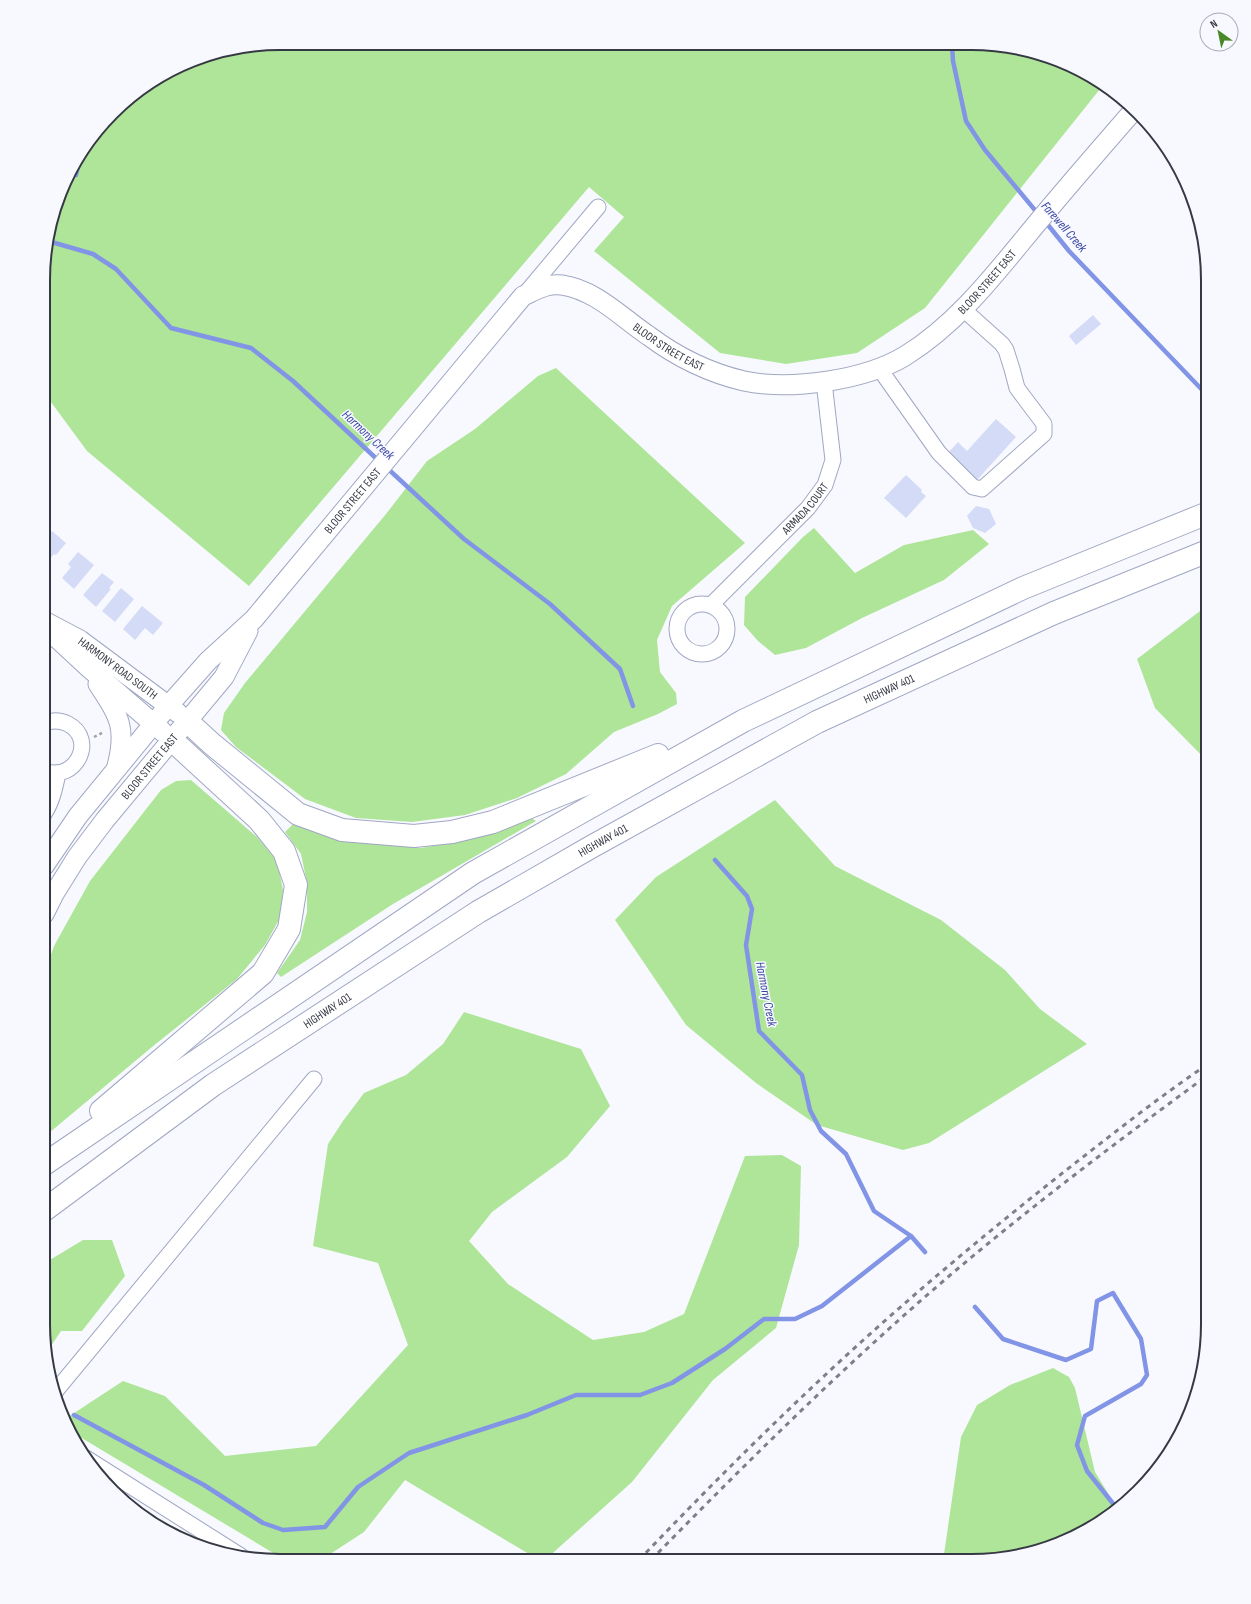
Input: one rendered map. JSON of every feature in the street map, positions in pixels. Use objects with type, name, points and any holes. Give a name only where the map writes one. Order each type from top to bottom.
[{"type":"highway","points":[[187,721],[212,744],[298,814],[342,830],[414,836],[452,832],[493,822],[743,721],[1023,588],[1201,516]]},
{"type":"highway","name":"HIGHWAY 401","points":[[50,1206],[213,1085],[478,912],[591,847],[817,722],[1054,613],[1201,554]]},
{"type":"highway","points":[[50,1159],[473,873],[743,721]]},
{"type":"highway","points":[[50,1158],[82,1128],[263,973],[289,930],[296,885],[284,851],[259,820],[172,740]]},
{"type":"main road","name":"BLOOR STREET EAST","points":[[50,857],[78,816],[169,705],[208,661],[254,619],[523,296],[543,286],[561,285],[580,290],[599,300],[670,350],[692,362],[721,374],[745,381],[766,384],[824,382],[853,377],[904,357],[927,342],[946,326],[1023,241],[1131,114]]},
{"type":"main road","name":"BLOOR STREET EAST","points":[[50,902],[77,857],[105,820],[224,677],[254,619]]},
{"type":"main road","name":"HARMONY ROAD SOUTH","points":[[50,624],[80,640],[169,705],[187,721]]},
{"type":"main road","name":"HARMONY ROAD SOUTH","points":[[50,632],[88,667],[172,740]]},
{"type":"main road","points":[[88,667],[116,711],[122,738],[122,748],[117,770]]},
{"type":"street","points":[[523,296],[598,207]]},
{"type":"street","points":[[879,368],[939,453],[973,487],[982,489],[1044,434],[1044,424],[1017,388],[1006,350],[1002,344],[963,309]]},
{"type":"street","name":"ARMADA COURT","points":[[712,606],[808,508],[825,485],[833,460],[824,382]]},
{"type":"street","points":[[50,721],[54,720],[63,722],[78,732],[82,750],[79,759],[70,768],[51,772],[54,792],[50,801]]},
{"type":"street","points":[[59,1387],[314,1079]]},
{"type":"street","points":[[100,1467],[229,1548]]},
{"type":"green space","points":[[265,50],[986,50],[1016,54],[1045,62],[1073,74],[1100,89],[925,308],[857,353],[786,364],[720,353],[594,251],[624,217],[589,187],[249,586],[87,451],[50,401],[50,265],[54,235],[62,206],[74,178],[89,152],[117,117],[152,89],[178,74],[206,62],[235,54]]},
{"type":"green space","points":[[556,368],[745,543],[672,606],[657,640],[660,672],[676,693],[677,704],[658,714],[614,732],[566,774],[517,798],[465,815],[412,822],[356,818],[305,799],[236,747],[221,730],[224,713],[245,683],[386,514],[427,461],[475,429],[538,376]]},
{"type":"green space","points":[[814,528],[855,573],[904,545],[973,530],[989,544],[944,580],[862,618],[806,648],[775,655],[758,641],[744,625],[745,597],[803,537]]},
{"type":"green space","points":[[1201,610],[1201,755],[1155,708],[1137,659]]},
{"type":"green space","points":[[191,780],[257,837],[277,861],[283,890],[280,918],[265,945],[237,979],[152,1047],[50,1132],[50,958],[54,946],[90,881],[161,790],[176,781]]},
{"type":"green space","points":[[775,800],[835,866],[941,920],[1005,970],[1040,1009],[1087,1044],[929,1143],[903,1150],[817,1125],[756,1083],[686,1025],[615,920],[656,877]]},
{"type":"green space","points":[[530,817],[536,821],[393,904],[281,977],[277,973],[300,940],[307,912],[307,883],[301,854],[285,832],[295,822],[366,842],[421,848],[472,839]]},
{"type":"green space","points":[[464,1012],[581,1049],[610,1106],[567,1157],[492,1212],[469,1241],[508,1284],[593,1340],[644,1332],[684,1314],[745,1156],[782,1155],[801,1166],[799,1245],[776,1328],[713,1380],[632,1482],[552,1554],[529,1554],[405,1480],[364,1532],[330,1554],[275,1554],[80,1437],[70,1416],[123,1381],[165,1396],[225,1456],[316,1446],[408,1345],[378,1263],[313,1246],[328,1144],[364,1093],[406,1075],[443,1044]]},
{"type":"green space","points":[[83,1240],[112,1240],[125,1276],[82,1331],[61,1331],[51,1346],[50,1339],[50,1260]]},
{"type":"green space","points":[[1053,1368],[1069,1377],[1075,1388],[1095,1472],[1114,1504],[1086,1523],[1045,1542],[1016,1550],[986,1554],[944,1554],[961,1437],[977,1405],[1010,1385]]},
{"type":"building","points":[[1093,315],[1101,324],[1076,345],[1069,336]]},
{"type":"building","points":[[996,419],[1016,437],[977,480],[948,453],[958,442],[967,451]]},
{"type":"building","points":[[906,475],[922,490],[921,492],[926,496],[906,518],[884,498]]},
{"type":"building","points":[[976,506],[989,509],[996,524],[985,533],[973,528],[967,516]]},
{"type":"building","points":[[52,531],[66,543],[56,555],[54,554],[50,559],[50,533]]},
{"type":"building","points":[[78,552],[94,565],[74,589],[62,578],[71,567],[68,564]]},
{"type":"building","points":[[102,573],[114,582],[109,588],[111,589],[96,607],[83,595]]},
{"type":"building","points":[[121,588],[134,599],[115,622],[102,611]]},
{"type":"building","points":[[142,606],[163,623],[153,635],[145,628],[135,640],[123,629]]},
{"type":"waterway","name":"Farewell Creek","points":[[952,50],[953,61],[966,121],[985,150],[1039,215]]},
{"type":"waterway","name":"Farewell Creek","points":[[1044,220],[1069,251],[1201,389]]},
{"type":"waterway","name":"Harmony Creek","points":[[53,242],[93,254],[116,269],[171,328],[251,348],[293,381],[380,462]]},
{"type":"waterway","name":"Harmony Creek","points":[[386,467],[464,539],[550,604],[620,669],[633,706]]},
{"type":"waterway","name":"Harmony Creek","points":[[715,860],[747,896],[752,909],[746,945],[759,1031],[802,1075],[810,1110],[821,1131],[846,1154],[874,1211],[911,1236],[925,1252]]},
{"type":"waterway","points":[[74,1415],[204,1485],[263,1523],[283,1530],[325,1527],[358,1487],[409,1453],[527,1415],[576,1395],[640,1395],[672,1383],[725,1349],[764,1319],[795,1319],[822,1306],[911,1236]]},
{"type":"waterway","name":"Harmony Creek","points":[[975,1307],[1003,1339],[1066,1360],[1091,1349],[1097,1301],[1113,1293],[1141,1339],[1147,1375],[1141,1384],[1085,1416],[1077,1445],[1087,1471],[1114,1504]]},
{"type":"railway","points":[[645,1554],[765,1433],[855,1347],[892,1314],[967,1250],[1098,1145],[1201,1069]]},
{"type":"railway","points":[[657,1554],[800,1412],[915,1305],[1048,1195],[1201,1080]]}]
